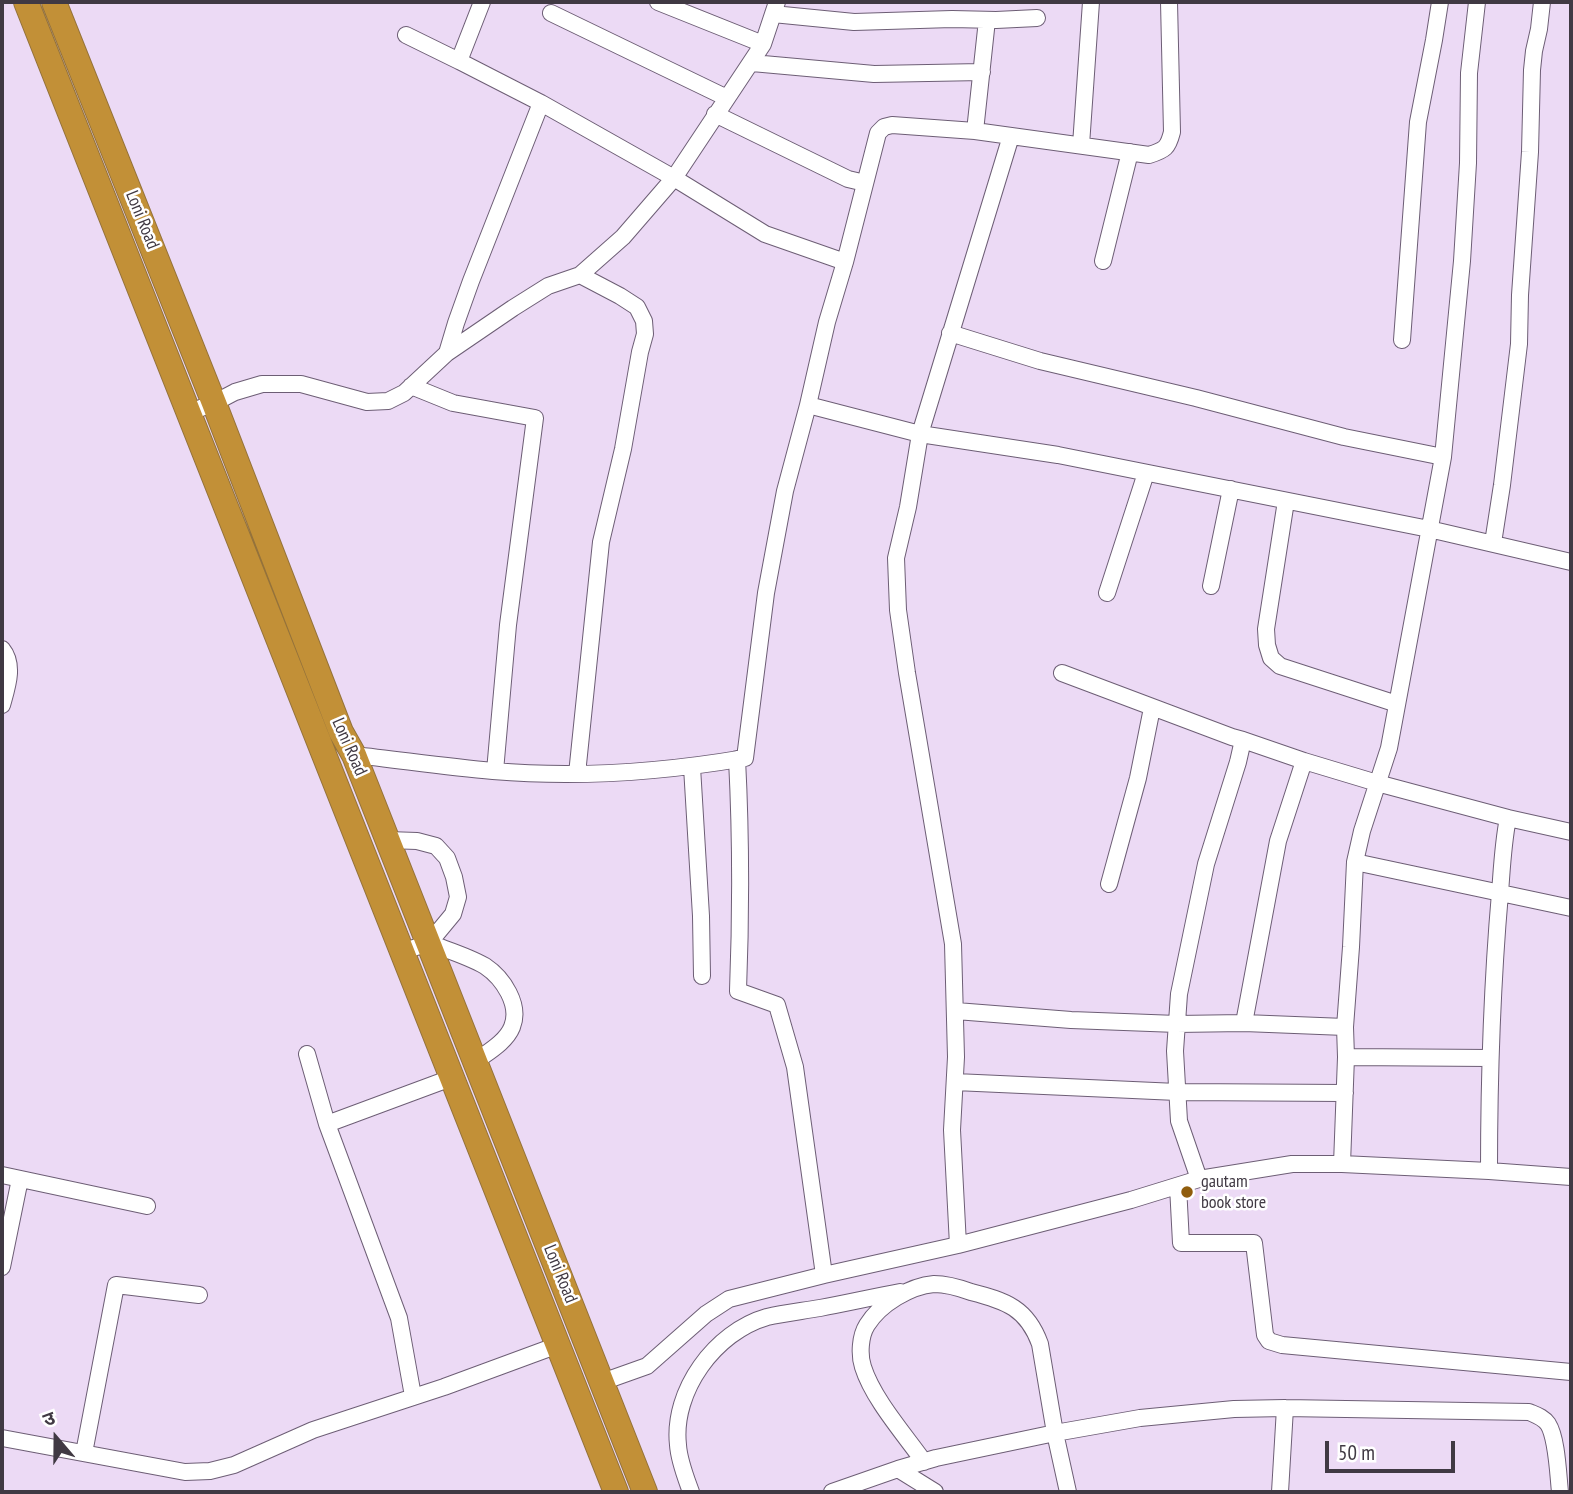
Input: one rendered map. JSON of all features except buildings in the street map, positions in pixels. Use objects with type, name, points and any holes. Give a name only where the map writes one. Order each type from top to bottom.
[{"type":"highway","name":"Loni Road","points":[[26,2],[616,1492]]},
{"type":"highway","name":"Loni Road","points":[[54,2],[214,403],[341,732],[354,755],[645,1492]]},
{"type":"street","points":[[460,61],[482,2]]},
{"type":"street","points":[[658,2],[763,44]]},
{"type":"street","points":[[1081,145],[1091,2]]},
{"type":"street","points":[[354,755],[495,771],[578,774],[692,767],[745,758],[766,593],[785,491],[878,133],[884,127],[892,125],[975,131],[1149,155],[1161,152],[1168,145],[1172,132],[1169,2]]},
{"type":"street","points":[[1402,340],[1418,122],[1440,2]]},
{"type":"street","points":[[1342,1164],[1345,1027],[1355,862],[1362,831],[1389,748],[1443,457],[1462,261],[1468,163],[1469,73],[1477,2]]},
{"type":"street","points":[[1493,543],[1518,344],[1530,152],[1532,70],[1542,2]]},
{"type":"street","points":[[188,413],[235,392],[262,384],[301,384],[367,402],[388,401],[404,393],[463,340],[548,286],[580,275],[623,237],[674,178],[752,63],[763,44],[775,8],[854,22],[1037,18]]},
{"type":"street","points":[[551,13],[727,98]]},
{"type":"street","points":[[975,131],[987,20]]},
{"type":"street","points":[[406,35],[541,103],[674,178],[765,234],[845,262]]},
{"type":"street","points":[[752,63],[874,74],[982,72]]},
{"type":"street","points":[[447,353],[471,281],[541,103]]},
{"type":"street","points":[[715,114],[848,179],[865,183]]},
{"type":"street","points":[[958,1245],[952,1130],[956,1011],[953,944],[898,610],[897,558],[920,434],[1011,136]]},
{"type":"street","points":[[1103,261],[1130,152]]},
{"type":"street","points":[[578,774],[601,542],[623,449],[645,334],[644,321],[637,307],[580,275]]},
{"type":"street","points":[[950,334],[1040,361],[1344,436],[1443,457]]},
{"type":"street","points":[[411,386],[453,403],[535,418],[508,625],[495,771]]},
{"type":"street","points":[[808,405],[920,434],[1058,455],[1429,528],[1571,561]]},
{"type":"street","points":[[1107,593],[1146,473]]},
{"type":"street","points":[[1211,586],[1231,489]]},
{"type":"street","points":[[1286,501],[1266,629],[1270,658],[1280,666],[1397,704]]},
{"type":"street","points":[[2,649],[8,658],[9,669],[2,705]]},
{"type":"street","points":[[1062,673],[1152,708],[1304,761],[1508,818],[1571,832]]},
{"type":"street","points":[[1109,884],[1138,778],[1152,708]]},
{"type":"street","points":[[1199,1179],[1179,1121],[1175,1051],[1179,994],[1206,864],[1243,740]]},
{"type":"street","points":[[737,759],[740,822],[738,991],[777,1005],[795,1067],[824,1275]]},
{"type":"street","points":[[1244,1023],[1278,841],[1304,761]]},
{"type":"street","points":[[692,767],[702,976]]},
{"type":"street","points":[[1489,1171],[1490,1058],[1496,929],[1503,840],[1508,818]]},
{"type":"street","points":[[388,840],[417,841],[436,846],[447,858],[458,897],[453,914],[429,943],[401,952]]},
{"type":"street","points":[[1355,862],[1571,908]]},
{"type":"street","points":[[429,943],[483,964],[497,975],[510,993],[514,1012],[513,1026],[506,1037],[476,1061]]},
{"type":"street","points":[[956,1011],[1071,1020],[1345,1027]]},
{"type":"street","points":[[307,1054],[327,1124],[399,1318],[414,1396]]},
{"type":"street","points":[[1346,1057],[1490,1058]]},
{"type":"street","points":[[327,1124],[451,1078]]},
{"type":"street","points":[[955,1082],[1177,1092],[1345,1093]]},
{"type":"street","points":[[603,1382],[647,1366],[706,1314],[729,1299],[958,1245],[1131,1200],[1199,1179],[1292,1164],[1342,1164],[1571,1177]]},
{"type":"street","points":[[2,1175],[147,1206]]},
{"type":"street","points":[[2,1267],[20,1179]]},
{"type":"street","points":[[1178,1186],[1181,1243],[1254,1243],[1265,1335],[1269,1341],[1296,1346],[1571,1372]]},
{"type":"street","points":[[691,1492],[678,1446],[679,1415],[688,1388],[702,1365],[723,1341],[765,1318],[934,1284],[1011,1304],[1035,1331],[1040,1344],[1068,1492]]},
{"type":"street","points":[[84,1453],[116,1285],[199,1295]]},
{"type":"street","points":[[916,1289],[895,1298],[881,1308],[866,1326],[860,1349],[863,1366],[874,1391],[925,1462]]},
{"type":"street","points":[[2,1438],[185,1472],[210,1471],[234,1465],[313,1430],[444,1387],[558,1345]]},
{"type":"street","points":[[1280,1492],[1285,1408]]},
{"type":"street","points":[[832,1492],[898,1469],[1055,1433],[1140,1418],[1234,1409],[1285,1408],[1529,1412],[1541,1417],[1549,1426],[1556,1452],[1560,1492]]},
{"type":"street","points":[[898,1469],[934,1492]]},
{"type":"place","name":"gautam book store","points":[[1187,1192]]}]
